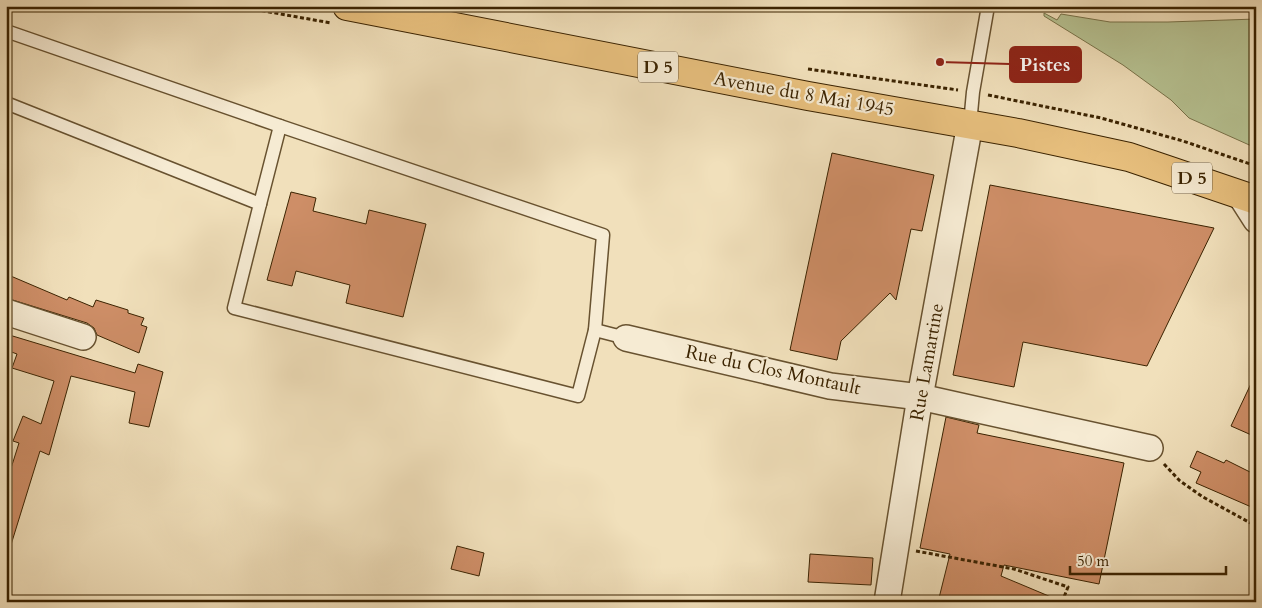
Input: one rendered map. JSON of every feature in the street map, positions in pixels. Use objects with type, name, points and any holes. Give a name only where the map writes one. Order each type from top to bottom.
[{"type":"main road","name":"Avenue du 8 Mai 1945","points":[[348,6],[808,96],[970,124],[1129,157],[1248,197]]},
{"type":"street","name":"Rue Lamartine","points":[[887,602],[920,397],[970,124]]},
{"type":"street","points":[[1248,197],[1256,220]]},
{"type":"street","points":[[6,312],[83,337]]},
{"type":"street","name":"Rue du Clos Montault","points":[[626,338],[830,386],[920,397],[1150,448]]},
{"type":"lane","points":[[970,124],[973,92],[988,6]]},
{"type":"lane","points":[[6,31],[603,235],[595,330],[578,396],[234,308],[280,126]]},
{"type":"lane","points":[[6,103],[260,204]]},
{"type":"lane","points":[[595,330],[626,338]]},
{"type":"path","points":[[973,92],[1101,118],[1183,141],[1256,166]]},
{"type":"path","points":[[1150,448],[1180,481],[1256,526]]},
{"type":"path","points":[[895,548],[1023,572],[1068,587],[1062,602]]},
{"type":"green space","points":[[1044,13],[1057,20],[1061,14],[1110,22],[1256,19],[1256,148],[1189,118],[1171,100],[1123,65],[1044,16]]},
{"type":"building","points":[[832,153],[934,175],[922,231],[911,229],[896,300],[890,293],[841,341],[837,360],[790,350]]},
{"type":"building","points":[[990,185],[1214,228],[1147,366],[1023,342],[1014,387],[953,375]]},
{"type":"building","points":[[291,192],[316,198],[313,211],[366,224],[369,210],[426,224],[403,317],[346,303],[350,285],[296,271],[292,286],[267,280]]},
{"type":"building","points":[[6,274],[67,300],[69,297],[93,307],[96,300],[128,310],[128,313],[144,318],[141,325],[147,327],[139,353],[97,335],[94,328],[87,323],[6,298]]},
{"type":"building","points":[[6,334],[135,373],[138,364],[163,372],[149,427],[129,423],[135,392],[71,376],[49,455],[40,451],[10,548],[6,548],[6,484],[19,443],[13,441],[23,416],[41,424],[54,381],[12,368],[17,354],[6,350]]},
{"type":"building","points":[[1256,373],[1256,437],[1231,426]]},
{"type":"building","points":[[946,417],[979,425],[977,433],[1124,463],[1099,584],[1004,565],[1001,576],[1063,602],[938,602],[950,554],[920,548]]},
{"type":"building","points":[[1197,451],[1224,463],[1226,460],[1256,475],[1256,509],[1196,483],[1201,472],[1190,467]]},
{"type":"building","points":[[457,546],[484,553],[479,576],[451,569]]},
{"type":"building","points":[[810,554],[873,558],[871,585],[808,582]]},
{"type":"place","name":"Pistes","points":[[940,62]]}]
